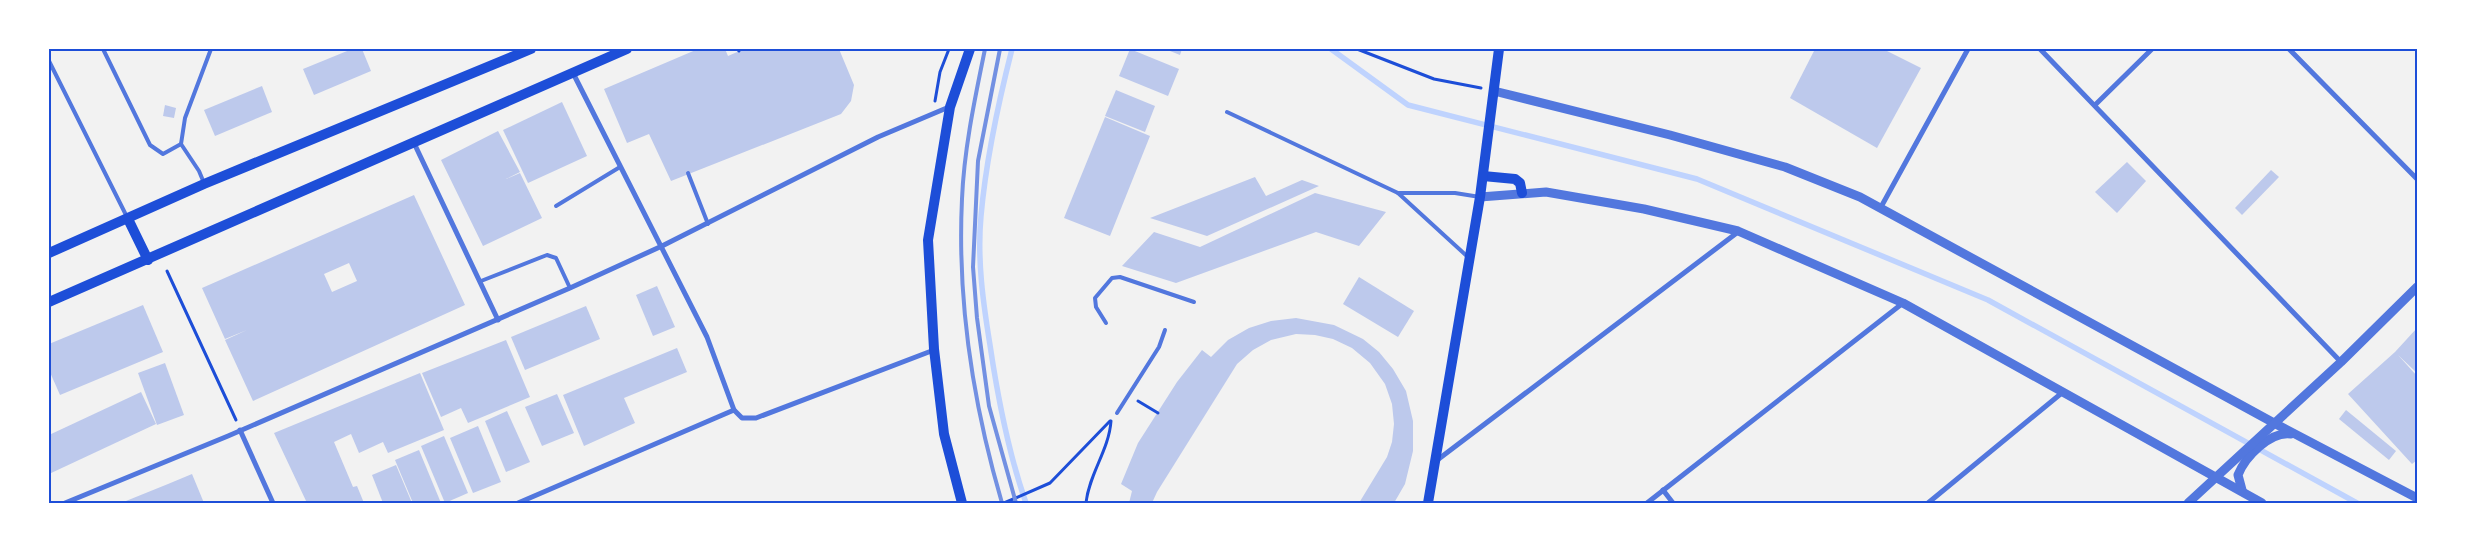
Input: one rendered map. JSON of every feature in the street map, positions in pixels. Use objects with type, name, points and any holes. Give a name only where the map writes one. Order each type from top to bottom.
[{"type":"main road","points":[[49,253],[204,184],[531,49]]},
{"type":"main road","points":[[49,302],[627,49]]},
{"type":"main road","points":[[962,503],[944,434],[934,350],[928,240],[950,106],[970,49]]},
{"type":"main road","points":[[1428,503],[1480,197],[1492,107],[1490,90],[1498,49]]},
{"type":"main road","points":[[1483,173],[1515,179],[1520,183],[1522,193]]},
{"type":"main road","points":[[128,219],[148,260]]},
{"type":"street","points":[[1881,207],[1968,49]]},
{"type":"street","points":[[2040,49],[2341,362]]},
{"type":"street","points":[[2095,105],[2152,49]]},
{"type":"street","points":[[2289,49],[2417,179]]},
{"type":"street","points":[[573,73],[707,337],[734,410],[742,418],[756,418],[934,350]]},
{"type":"street","points":[[1490,90],[1670,135],[1785,167],[1881,207],[2274,424],[2417,498]]},
{"type":"street","points":[[65,503],[570,288],[708,224],[878,137],[950,106]]},
{"type":"street","points":[[414,143],[498,320]]},
{"type":"street","points":[[1480,197],[1546,192],[1644,208],[1738,231],[1903,303],[2217,476],[2262,503]]},
{"type":"street","points":[[1434,463],[1738,231]]},
{"type":"street","points":[[2242,490],[2238,475],[2246,461],[2274,424],[2341,362],[2417,287]]},
{"type":"street","points":[[1647,503],[1903,303]]},
{"type":"street","points":[[1928,503],[2063,391]]},
{"type":"street","points":[[518,503],[734,410]]},
{"type":"street","points":[[240,430],[273,503]]},
{"type":"street","points":[[2188,503],[2231,463],[2263,439],[2280,434],[2296,435]]},
{"type":"street","points":[[1663,490],[1673,503]]},
{"type":"lane","points":[[103,49],[150,146],[163,154],[181,144]]},
{"type":"lane","points":[[204,184],[199,171],[181,144],[185,118],[211,49]]},
{"type":"lane","points":[[49,61],[128,219]]},
{"type":"lane","points":[[1227,112],[1398,193],[1469,258]]},
{"type":"lane","points":[[556,206],[620,167]]},
{"type":"lane","points":[[688,173],[708,224]]},
{"type":"lane","points":[[1398,193],[1455,193],[1480,197]]},
{"type":"lane","points":[[481,281],[547,255],[556,258],[570,288]]},
{"type":"lane","points":[[1106,323],[1096,307],[1095,298],[1112,278],[1120,277],[1194,302]]},
{"type":"lane","points":[[1117,413],[1159,347],[1165,330]]},
{"type":"path","points":[[1357,49],[1434,79],[1490,90]]},
{"type":"path","points":[[167,271],[240,430]]},
{"type":"path","points":[[1129,395],[1158,413]]},
{"type":"path","points":[[1005,503],[1050,483],[1117,413]]},
{"type":"path","points":[[1086,503],[1088,492],[1110,432],[1111,420]]},
{"type":"building","points":[[352,49],[362,49],[371,71],[314,95],[303,69]]},
{"type":"building","points":[[698,49],[725,49],[728,56],[744,49],[839,49],[854,85],[851,101],[841,114],[671,181],[649,134],[627,143],[604,89]]},
{"type":"building","points":[[1130,49],[1179,69],[1168,96],[1119,76]]},
{"type":"building","points":[[1165,49],[1182,49],[1180,55]]},
{"type":"building","points":[[1815,49],[1883,49],[1921,68],[1877,148],[1790,98]]},
{"type":"building","points":[[262,86],[272,112],[215,136],[204,110]]},
{"type":"building","points":[[1116,90],[1155,106],[1145,132],[1105,116]]},
{"type":"building","points":[[562,102],[587,156],[528,183],[503,130]]},
{"type":"building","points":[[165,105],[176,108],[174,118],[163,116]]},
{"type":"building","points":[[1105,117],[1150,136],[1110,236],[1064,218]]},
{"type":"building","points":[[498,131],[520,172],[506,179],[520,173],[542,218],[483,246],[441,160]]},
{"type":"building","points":[[2127,162],[2146,181],[2117,213],[2095,192]]},
{"type":"building","points":[[2271,170],[2279,177],[2242,215],[2235,208]]},
{"type":"building","points":[[1255,177],[1266,196],[1302,180],[1319,186],[1207,236],[1150,218]]},
{"type":"building","points":[[1315,193],[1386,212],[1359,246],[1316,232],[1176,283],[1122,266],[1154,232],[1200,247]]},
{"type":"building","points":[[414,195],[465,305],[253,401],[225,340],[247,330],[225,339],[202,288]],"holes":[[[349,263],[357,281],[332,292],[324,274]]]},
{"type":"building","points":[[1359,277],[1414,311],[1398,337],[1343,304]]},
{"type":"building","points":[[657,286],[675,327],[653,336],[636,295]]},
{"type":"building","points":[[143,305],[163,352],[60,395],[49,370],[49,344]]},
{"type":"building","points":[[586,306],[600,339],[525,370],[511,337]]},
{"type":"building","points":[[1296,318],[1334,325],[1363,339],[1379,352],[1393,369],[1406,391],[1413,421],[1413,451],[1405,484],[1394,503],[1359,503],[1387,457],[1392,442],[1394,424],[1392,404],[1385,384],[1370,363],[1352,348],[1333,339],[1315,335],[1296,334],[1271,340],[1253,350],[1237,364],[1152,503],[1129,503],[1132,491],[1121,484],[1138,443],[1177,382],[1202,350],[1211,357],[1228,340],[1249,328],[1271,321]]},
{"type":"building","points":[[2417,328],[2417,373],[2398,355],[2417,376],[2417,460],[2412,464],[2348,394],[2395,352]]},
{"type":"building","points":[[506,340],[530,397],[468,423],[461,408],[441,417],[422,373]]},
{"type":"building","points":[[677,348],[687,372],[624,398],[635,423],[584,446],[563,395]]},
{"type":"building","points":[[165,363],[184,415],[157,425],[138,373]]},
{"type":"building","points":[[420,373],[444,430],[388,453],[383,442],[359,453],[351,434],[334,442],[353,487],[357,486],[364,503],[307,503],[274,433]]},
{"type":"building","points":[[141,392],[156,424],[49,474],[49,435]]},
{"type":"building","points":[[557,394],[574,433],[542,446],[525,407]]},
{"type":"building","points":[[2346,410],[2396,451],[2389,460],[2339,419]]},
{"type":"building","points":[[507,411],[530,462],[506,472],[485,421]]},
{"type":"building","points":[[478,426],[501,482],[473,493],[450,438]]},
{"type":"building","points":[[444,436],[468,493],[445,503],[421,446]]},
{"type":"building","points":[[419,450],[441,503],[413,503],[395,460]]},
{"type":"building","points":[[396,465],[412,503],[383,503],[372,475]]},
{"type":"building","points":[[192,474],[204,503],[121,503],[168,484]]},
{"type":"waterway","points":[[1012,49],[989,153],[981,216],[980,264],[987,329],[996,385],[1009,445],[1026,503]]},
{"type":"waterway","points":[[1331,49],[1408,105],[1697,179],[1988,300],[2357,503]]},
{"type":"railway","points":[[985,49],[965,161],[962,199],[962,276],[969,353],[975,391],[1002,503]]},
{"type":"railway","points":[[1000,49],[978,161],[973,267],[977,318],[989,406],[1016,503]]}]
